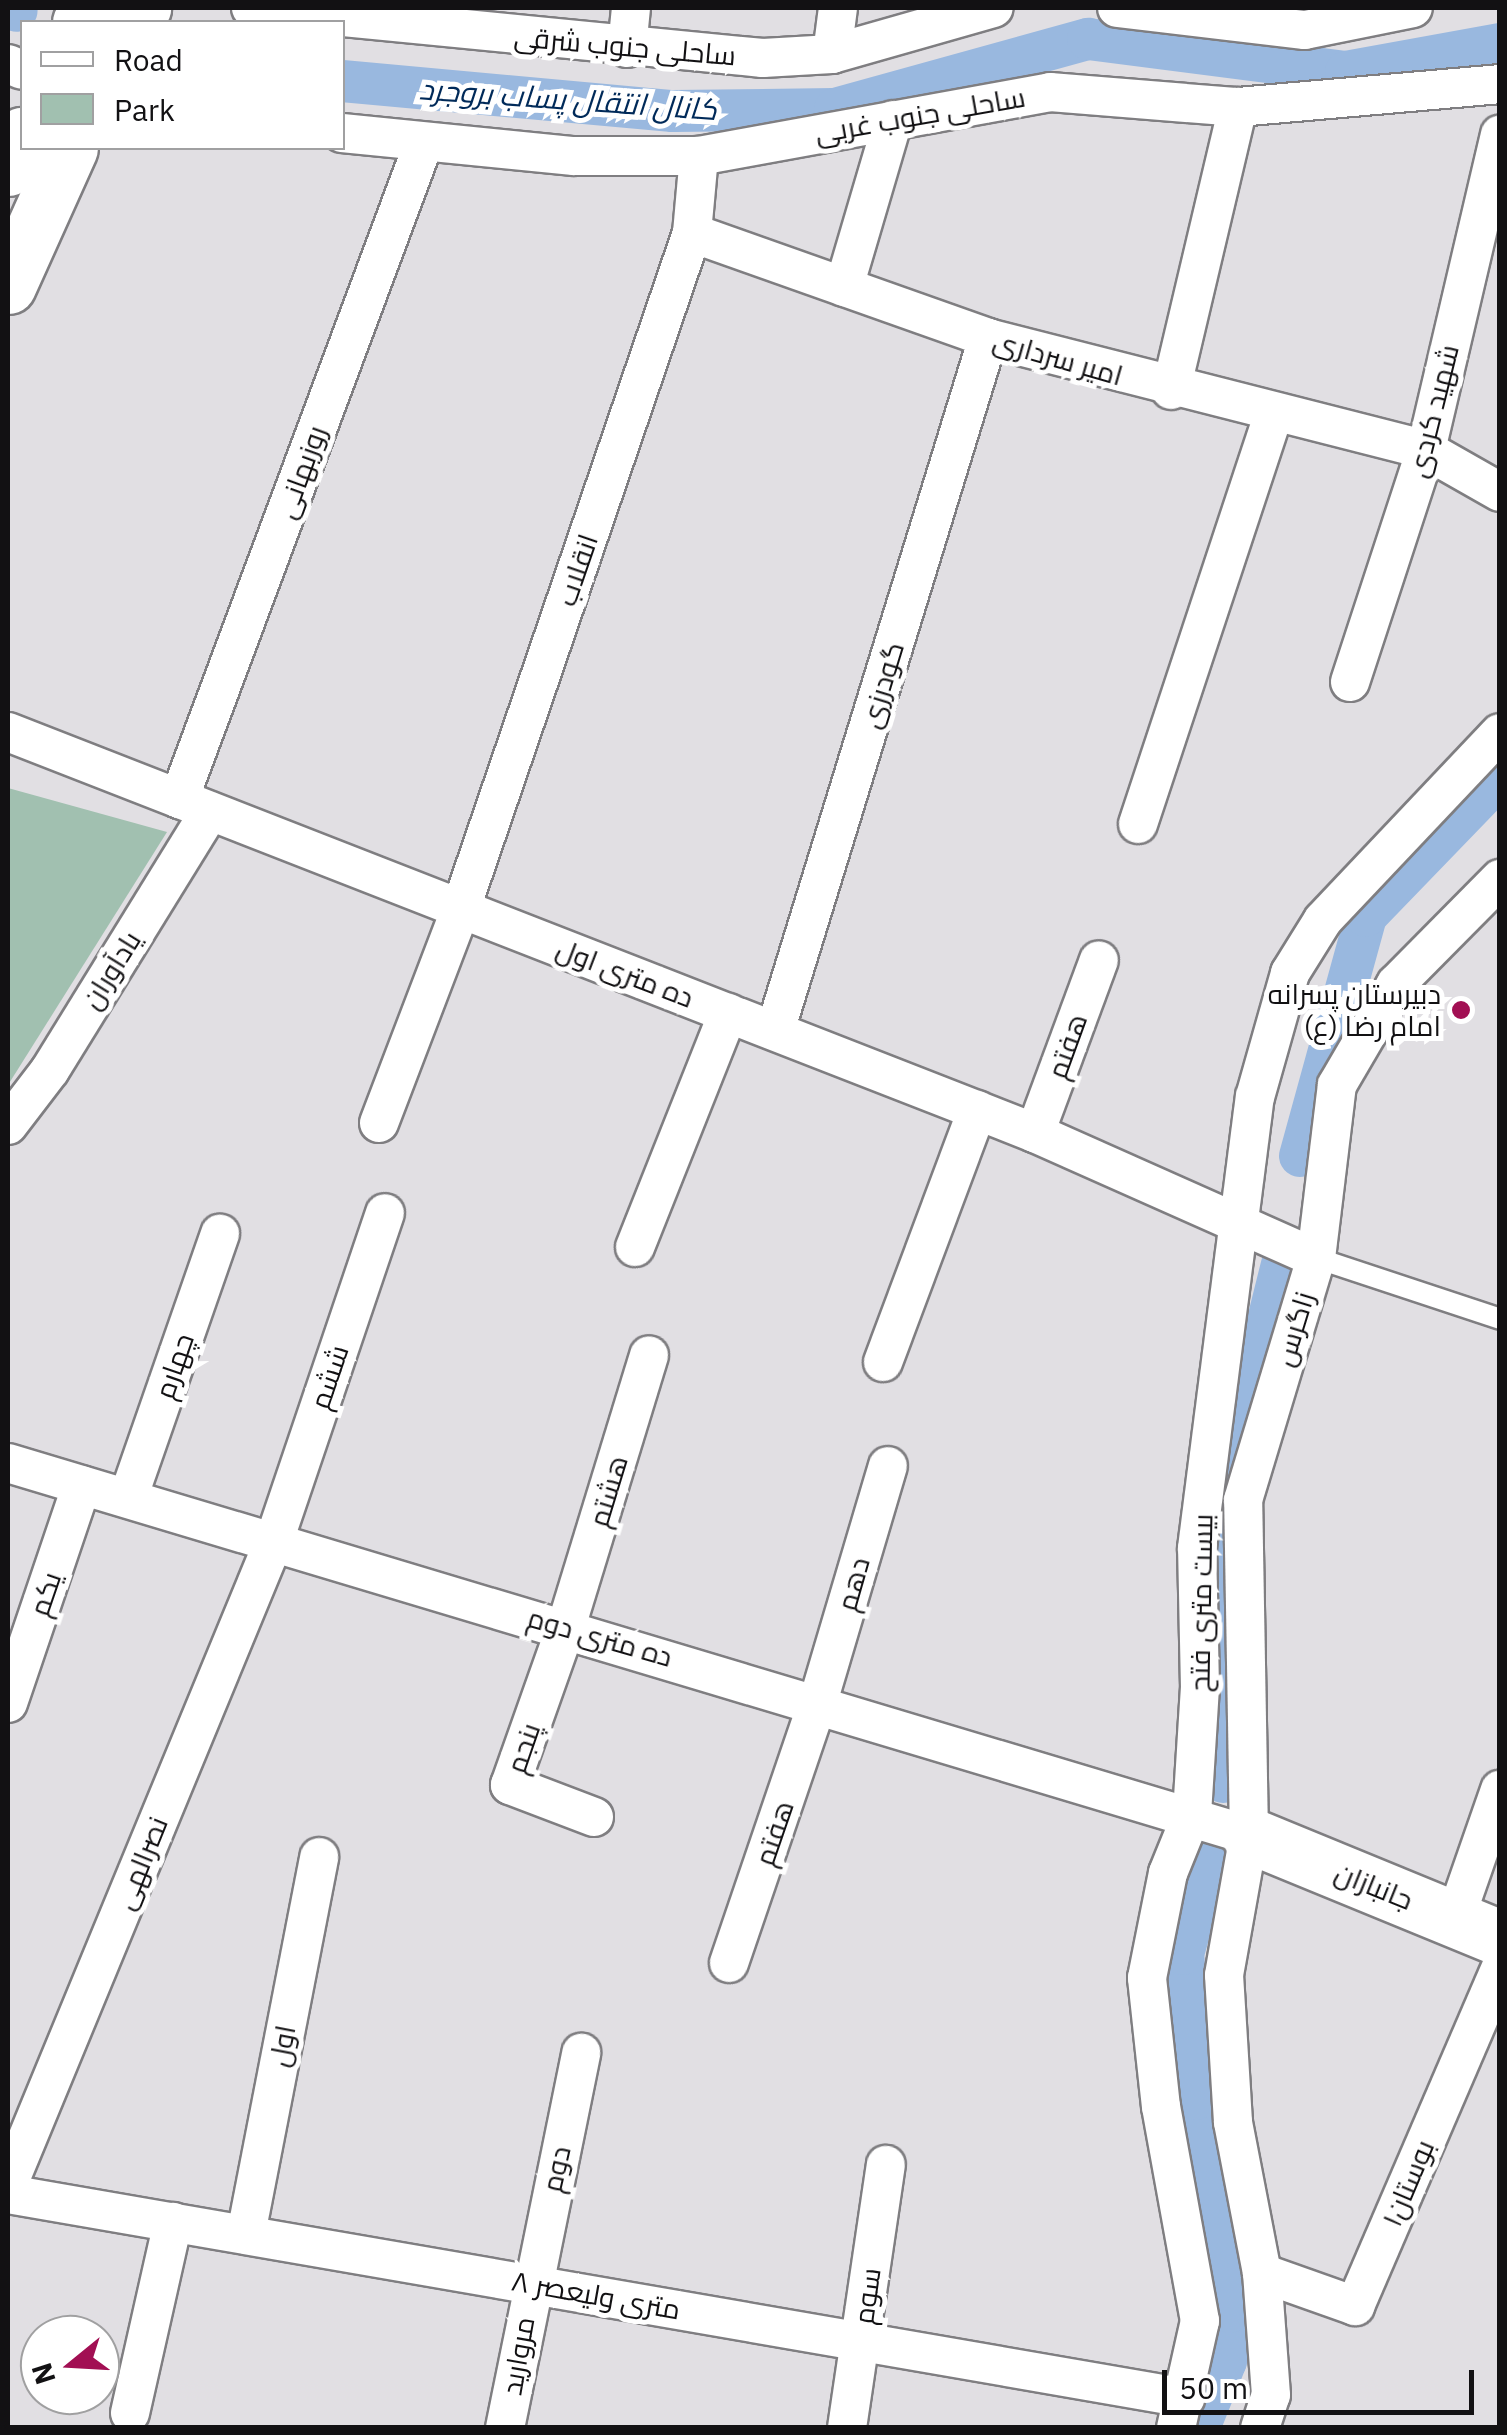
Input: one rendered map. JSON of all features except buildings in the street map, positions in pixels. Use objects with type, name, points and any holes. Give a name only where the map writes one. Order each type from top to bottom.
[{"type":"main road","points":[[8,168],[20,140]]},
{"type":"main road","points":[[8,286],[69,150]]},
{"type":"main road","name":"جانبازان","points":[[1250,1834],[1477,1928]]},
{"type":"street","name":"ساحلی جنوب شرقی","points":[[251,8],[368,14],[627,48],[763,58],[832,54],[994,8]]},
{"type":"street","points":[[627,48],[630,8]]},
{"type":"street","points":[[832,54],[838,8]]},
{"type":"street","points":[[1117,8],[1287,18],[1304,30],[1412,8]]},
{"type":"street","name":"ساحلی جنوب غربی","points":[[345,133],[423,145],[574,156],[699,156],[1050,92],[1238,107],[1500,84]]},
{"type":"street","points":[[1171,390],[1238,107]]},
{"type":"street","points":[[844,287],[893,120]]},
{"type":"street","name":"شهید کردی","points":[[1350,682],[1426,450],[1500,135]]},
{"type":"street","name":"روزبهانی","points":[[194,805],[423,145]]},
{"type":"street","points":[[692,233],[699,156]]},
{"type":"street","name":"امیر سرداری","points":[[692,233],[988,338],[1171,390],[1426,450],[1500,492]]},
{"type":"street","name":"انقلاب","points":[[461,908],[692,233]]},
{"type":"street","name":"گودرزی","points":[[775,1032],[988,338]]},
{"type":"street","points":[[1138,824],[1273,415]]},
{"type":"street","name":"ده متری اول","points":[[8,732],[1035,1133],[1316,1258]]},
{"type":"street","name":"بیست متری فتح","points":[[1181,2413],[1200,2321],[1161,2106],[1147,1978],[1168,1873],[1192,1814],[1200,1688],[1197,1548],[1255,1097],[1290,973],[1323,920],[1500,733]]},
{"type":"street","name":"یادآوران","points":[[8,1126],[50,1070],[194,805]]},
{"type":"street","name":"زاگرس","points":[[1250,1834],[1243,1500],[1316,1258],[1337,1085],[1396,984],[1500,879]]},
{"type":"street","points":[[379,1123],[461,908]]},
{"type":"street","name":"هفتم","points":[[1035,1133],[1099,960]]},
{"type":"street","points":[[635,1246],[728,1013]]},
{"type":"street","points":[[883,1362],[977,1110]]},
{"type":"street","name":"ششم","points":[[274,1541],[385,1214]]},
{"type":"street","name":"چهارم","points":[[128,1498],[220,1234]]},
{"type":"street","name":"هشتم","points":[[566,1628],[649,1355]]},
{"type":"street","name":"ده متری دوم","points":[[8,1462],[1250,1834]]},
{"type":"street","name":"دهم","points":[[818,1702],[888,1466]]},
{"type":"street","name":"یکم","points":[[8,1703],[82,1485]]},
{"type":"street","name":"نصرالهی","points":[[8,2185],[274,1541]]},
{"type":"street","name":"پنجم","points":[[566,1628],[510,1785],[594,1817]]},
{"type":"street","name":"هفتم","points":[[729,1964],[818,1702]]},
{"type":"street","points":[[1477,1928],[1500,1790]]},
{"type":"street","points":[[1250,1834],[1224,1975],[1234,2122],[1262,2273],[1271,2395],[1260,2428]]},
{"type":"street","name":"اول","points":[[246,2234],[318,1857]]},
{"type":"street","name":"بوستان۱","points":[[1262,2273],[1354,2306],[1500,1969]]},
{"type":"street","name":"دوم","points":[[530,2284],[582,2054]]},
{"type":"street","name":"سوم","points":[[847,2428],[886,2165]]},
{"type":"street","name":"۸ متری ولیعصر","points":[[8,2194],[860,2341],[1181,2413]]},
{"type":"street","points":[[130,2413],[173,2222]]},
{"type":"street","name":"مروارید","points":[[505,2428],[530,2284]]},
{"type":"lane","points":[[1316,1258],[1500,1319]]},
{"type":"green space","points":[[8,788],[167,832],[8,1085]]},
{"type":"waterway","name":"کانال انتقال پساب بروجرد","points":[[8,8],[17,11]]},
{"type":"waterway","name":"کانال انتقال پساب بروجرد","points":[[345,81],[673,111],[835,109],[1088,39],[1346,72],[1500,44]]},
{"type":"waterway","points":[[1300,1156],[1366,916],[1500,777]]},
{"type":"waterway","points":[[1223,1782],[1218,1521],[1282,1265]]},
{"type":"waterway","points":[[1199,2428],[1226,2361],[1230,2312],[1196,2099],[1183,1954],[1209,1862]]},
{"type":"place","name":"دبیرستان پسرانه امام رضا (ع)","points":[[1461,1010]]}]
